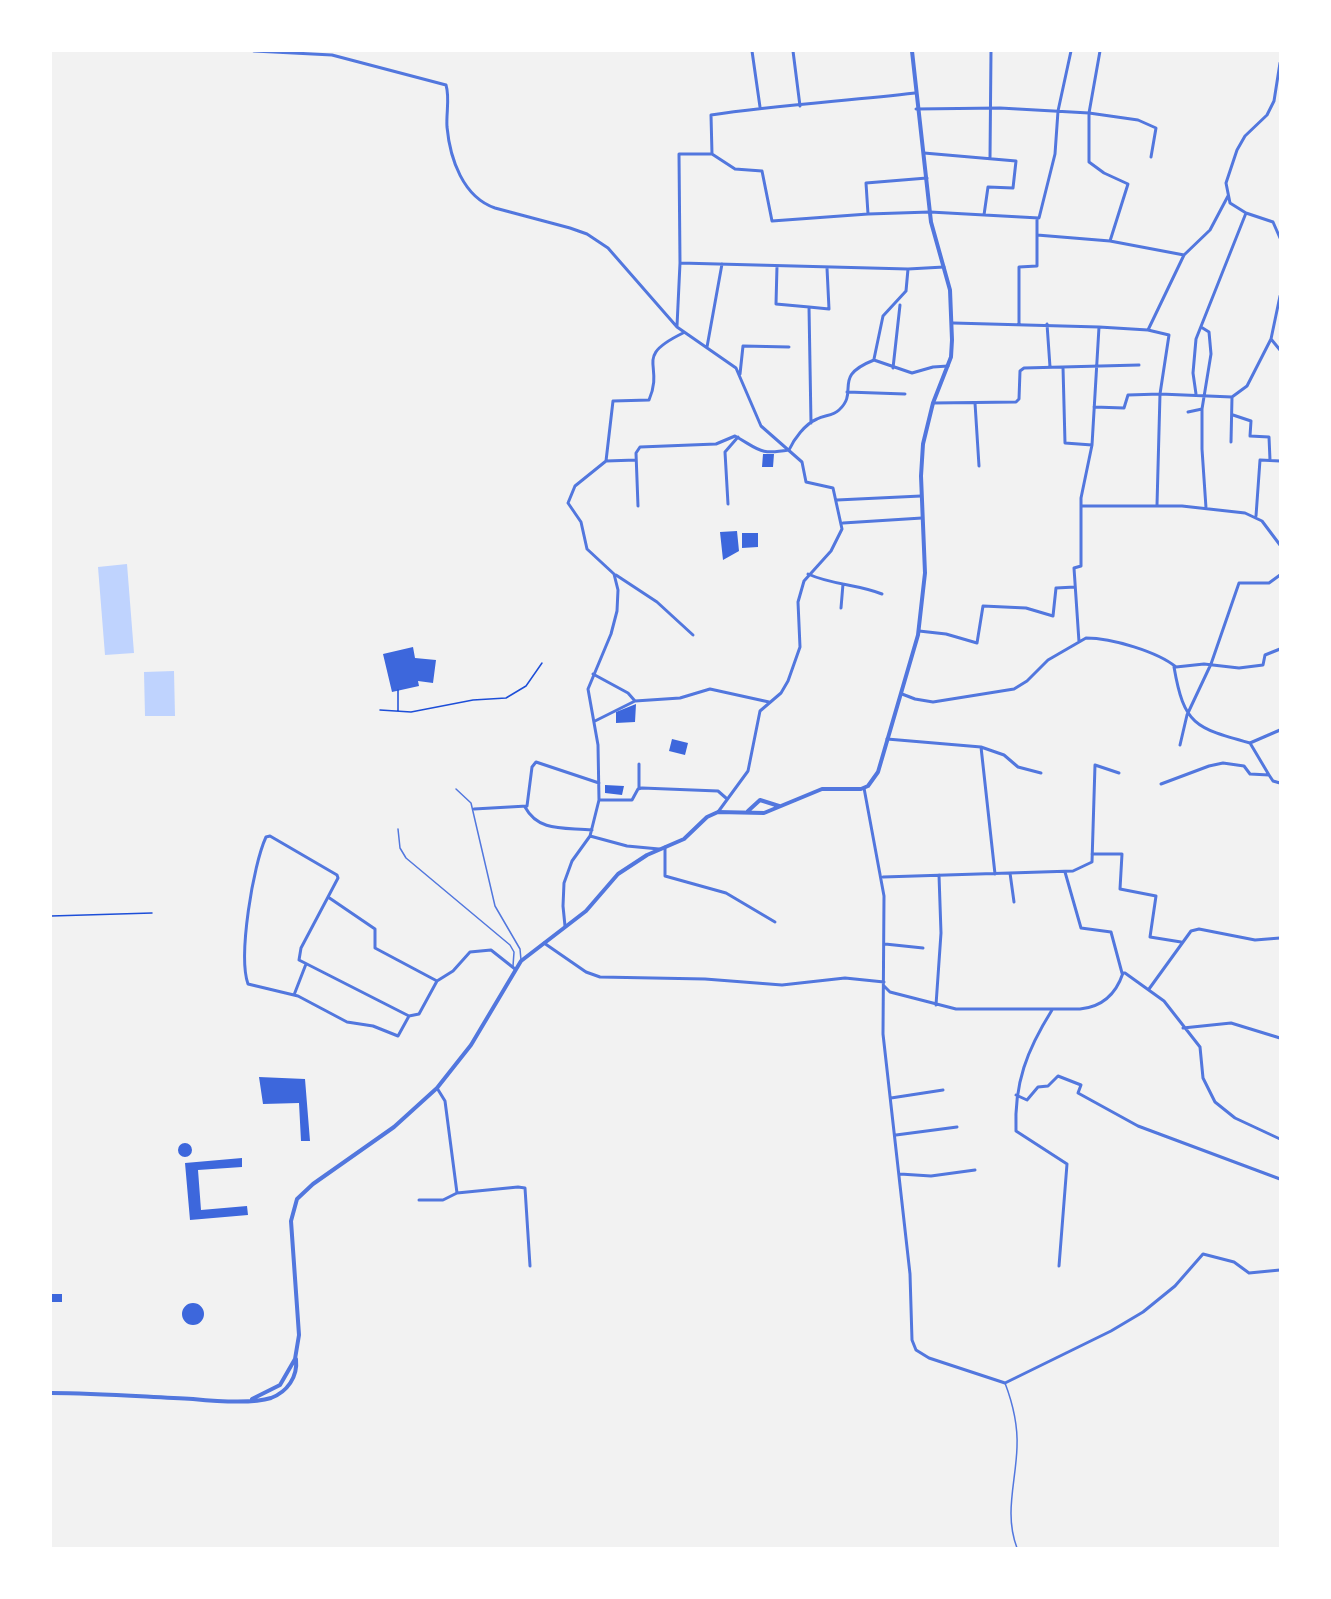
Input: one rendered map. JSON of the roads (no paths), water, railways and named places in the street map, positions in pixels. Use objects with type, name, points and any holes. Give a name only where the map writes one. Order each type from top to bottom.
[{"type":"street","points":[[254,51],[332,55],[446,85],[450,144],[465,185],[473,196],[481,203],[570,228],[599,241],[618,257],[677,327],[730,363],[740,376],[761,426],[803,465],[806,482],[833,488],[843,523],[831,551],[808,574],[798,602],[800,646],[786,685],[781,693],[768,702],[758,716],[748,771],[726,798],[718,812]]},
{"type":"street","points":[[752,51],[760,107]]},
{"type":"street","points":[[793,51],[800,106]]},
{"type":"street","points":[[51,1393],[221,1401],[266,1399],[284,1390],[296,1371],[298,1335],[291,1221],[297,1199],[313,1184],[394,1128],[437,1088],[471,1045],[514,968],[594,903],[618,874],[663,848],[684,839],[701,820],[718,812],[764,813],[822,789],[854,791],[864,788],[878,771],[919,631],[925,573],[921,496],[923,444],[933,403],[948,366],[953,323],[950,290],[930,212],[924,153],[916,109],[912,51]]},
{"type":"street","points":[[990,158],[991,51]]},
{"type":"street","points":[[1019,324],[1019,267],[1037,266],[1036,220],[1052,168],[1058,111],[1071,51]]},
{"type":"street","points":[[1100,51],[1089,113],[1089,162],[1104,174],[1128,184],[1110,241]]},
{"type":"street","points":[[1280,63],[1274,101],[1267,115],[1239,145],[1226,183],[1228,196],[1234,207],[1273,222],[1280,238]]},
{"type":"street","points":[[712,154],[711,115],[760,107],[800,106],[915,93]]},
{"type":"street","points":[[916,109],[991,108],[1058,111],[1138,120],[1156,128],[1151,157]]},
{"type":"street","points":[[924,153],[1016,161],[1014,186],[988,187],[984,215]]},
{"type":"street","points":[[677,327],[680,263],[679,154],[712,154],[735,169],[762,171],[772,221],[930,212],[1036,220]]},
{"type":"street","points":[[868,214],[866,183],[927,178]]},
{"type":"street","points":[[1148,330],[1184,255],[1210,230],[1228,196]]},
{"type":"street","points":[[1196,394],[1193,373],[1196,339],[1246,213]]},
{"type":"street","points":[[1036,235],[1110,241],[1184,255]]},
{"type":"street","points":[[680,263],[908,269],[944,267]]},
{"type":"street","points":[[707,347],[722,264]]},
{"type":"street","points":[[777,266],[776,304],[829,309],[827,267]]},
{"type":"street","points":[[874,360],[883,316],[908,287],[908,269]]},
{"type":"street","points":[[1094,407],[1124,408],[1128,395],[1204,394],[1232,397],[1247,386],[1271,339],[1280,296]]},
{"type":"street","points":[[893,368],[900,305]]},
{"type":"street","points":[[809,307],[811,423]]},
{"type":"street","points":[[953,323],[1047,324],[1148,330],[1169,335],[1160,394],[1157,505]]},
{"type":"street","points":[[1047,324],[1050,367]]},
{"type":"street","points":[[1079,642],[1074,568],[1081,566],[1081,498],[1092,445],[1099,327]]},
{"type":"street","points":[[1201,327],[1209,332],[1211,354],[1202,409],[1206,508]]},
{"type":"street","points":[[606,461],[613,401],[649,400],[654,351],[661,344],[683,332]]},
{"type":"street","points":[[1271,339],[1280,350]]},
{"type":"street","points":[[740,376],[742,346],[789,346]]},
{"type":"street","points":[[638,506],[636,451],[640,447],[716,444],[731,436],[738,437],[758,452],[789,450],[797,437],[811,423],[837,411],[844,404],[853,370],[874,360],[893,368],[917,373],[931,367],[948,366]]},
{"type":"street","points":[[933,403],[1018,401],[1022,369],[1139,364]]},
{"type":"street","points":[[1063,367],[1065,443],[1092,445]]},
{"type":"street","points":[[847,392],[905,394]]},
{"type":"street","points":[[1231,442],[1232,397]]},
{"type":"street","points":[[975,403],[979,466]]},
{"type":"street","points":[[1188,412],[1202,409]]},
{"type":"street","points":[[1233,416],[1251,421],[1250,436],[1269,437],[1270,460]]},
{"type":"street","points":[[728,504],[725,452],[738,437]]},
{"type":"street","points":[[636,460],[606,461],[575,486],[568,503],[581,522],[591,555],[614,574],[663,607],[693,635]]},
{"type":"street","points":[[1256,516],[1260,460],[1280,461]]},
{"type":"street","points":[[837,500],[921,496]]},
{"type":"street","points":[[1082,506],[1157,505],[1206,508],[1256,516],[1278,539],[1280,545]]},
{"type":"street","points":[[843,523],[922,518]]},
{"type":"street","points":[[566,928],[563,906],[564,883],[572,861],[590,836],[599,800],[595,721],[588,688],[605,651],[617,611],[618,590],[614,574]]},
{"type":"street","points":[[808,574],[829,582],[882,594]]},
{"type":"street","points":[[1180,745],[1187,715],[1211,664],[1239,583],[1269,583],[1280,575]]},
{"type":"street","points":[[841,608],[843,584]]},
{"type":"street","points":[[919,631],[946,634],[977,643],[983,606],[1026,608],[1053,616],[1056,588],[1075,587]]},
{"type":"street","points":[[902,694],[933,702],[1014,689],[1048,660],[1079,642],[1091,638],[1144,650],[1167,659],[1174,667],[1179,695],[1187,715],[1214,733],[1250,743],[1280,730]]},
{"type":"street","points":[[1174,667],[1211,664],[1239,668],[1263,665],[1265,655],[1280,649]]},
{"type":"street","points":[[594,674],[628,693],[636,701]]},
{"type":"street","points":[[595,721],[636,701],[680,698],[710,689],[768,702]]},
{"type":"street","points":[[887,739],[981,747],[1004,755],[1018,767],[1041,773]]},
{"type":"street","points":[[1250,743],[1273,781],[1280,783]]},
{"type":"street","points":[[981,747],[995,874]]},
{"type":"street","points":[[525,807],[528,804],[532,764],[536,762],[599,783]]},
{"type":"street","points":[[1161,784],[1223,763],[1244,766],[1250,774],[1269,775]]},
{"type":"street","points":[[599,800],[630,801],[639,788],[639,764]]},
{"type":"street","points":[[883,878],[939,874],[1073,872],[1092,862],[1095,765],[1119,773]]},
{"type":"street","points":[[639,788],[718,791],[726,798]]},
{"type":"street","points":[[864,788],[883,878],[885,944],[883,1034],[910,1274],[914,1347],[929,1358],[1005,1383],[1111,1331],[1143,1312],[1175,1286],[1203,1254],[1234,1262],[1249,1273],[1280,1270]]},
{"type":"street","points":[[748,811],[760,800],[779,806]]},
{"type":"street","points":[[474,809],[525,807]]},
{"type":"street","points":[[525,807],[534,821],[543,826],[592,830]]},
{"type":"street","points":[[409,1016],[398,1036],[373,1026],[347,1022],[294,995],[248,984],[246,977],[251,897],[266,837],[270,836],[337,875],[338,878],[299,954],[299,960],[306,964],[334,976],[409,1016],[419,1014],[437,981],[453,971],[466,954],[482,949],[495,952],[514,968]]},
{"type":"street","points":[[590,836],[627,846],[663,848]]},
{"type":"street","points":[[663,848],[664,873],[667,878],[726,893],[775,922]]},
{"type":"street","points":[[1092,854],[1122,854],[1120,889],[1156,896],[1150,937],[1181,942]]},
{"type":"street","points":[[884,986],[890,992],[936,1005],[970,1010],[1087,1008],[1101,1003],[1115,991],[1122,974],[1111,932],[1081,928],[1065,872]]},
{"type":"street","points":[[1010,873],[1014,902]]},
{"type":"street","points":[[936,1005],[941,933],[939,874]]},
{"type":"street","points":[[328,897],[375,929],[375,948],[437,981]]},
{"type":"street","points":[[1149,989],[1191,931],[1199,929],[1255,940],[1280,938]]},
{"type":"street","points":[[543,943],[586,972],[600,977],[705,978],[782,985],[845,978],[884,981]]},
{"type":"street","points":[[885,944],[923,948]]},
{"type":"street","points":[[294,995],[306,964]]},
{"type":"street","points":[[1122,974],[1125,973],[1149,989],[1170,1008],[1183,1028],[1200,1047],[1203,1078],[1215,1102],[1234,1118],[1280,1139]]},
{"type":"street","points":[[1052,1009],[1036,1035],[1024,1063],[1016,1095],[1016,1131],[1067,1164],[1059,1266]]},
{"type":"street","points":[[1183,1028],[1231,1023],[1280,1038]]},
{"type":"street","points":[[1016,1095],[1027,1100],[1038,1087],[1048,1086],[1058,1076],[1081,1085],[1078,1093],[1127,1122],[1280,1179]]},
{"type":"street","points":[[437,1088],[445,1101],[457,1192]]},
{"type":"street","points":[[891,1098],[943,1090]]},
{"type":"street","points":[[896,1135],[957,1127]]},
{"type":"street","points":[[900,1174],[931,1176],[975,1170]]},
{"type":"street","points":[[419,1200],[447,1199],[457,1192],[518,1186],[525,1188],[531,1266]]},
{"type":"lane","points":[[456,789],[468,797],[474,809],[495,906],[520,949],[521,961]]},
{"type":"lane","points":[[398,829],[400,848],[406,858],[510,945],[514,952],[514,968]]},
{"type":"lane","points":[[1005,1383],[1017,1430],[1010,1508],[1017,1548]]},
{"type":"water","points":[[127,564],[134,653],[105,655],[98,567]]},
{"type":"water","points":[[174,671],[175,716],[145,716],[144,672]]}]
